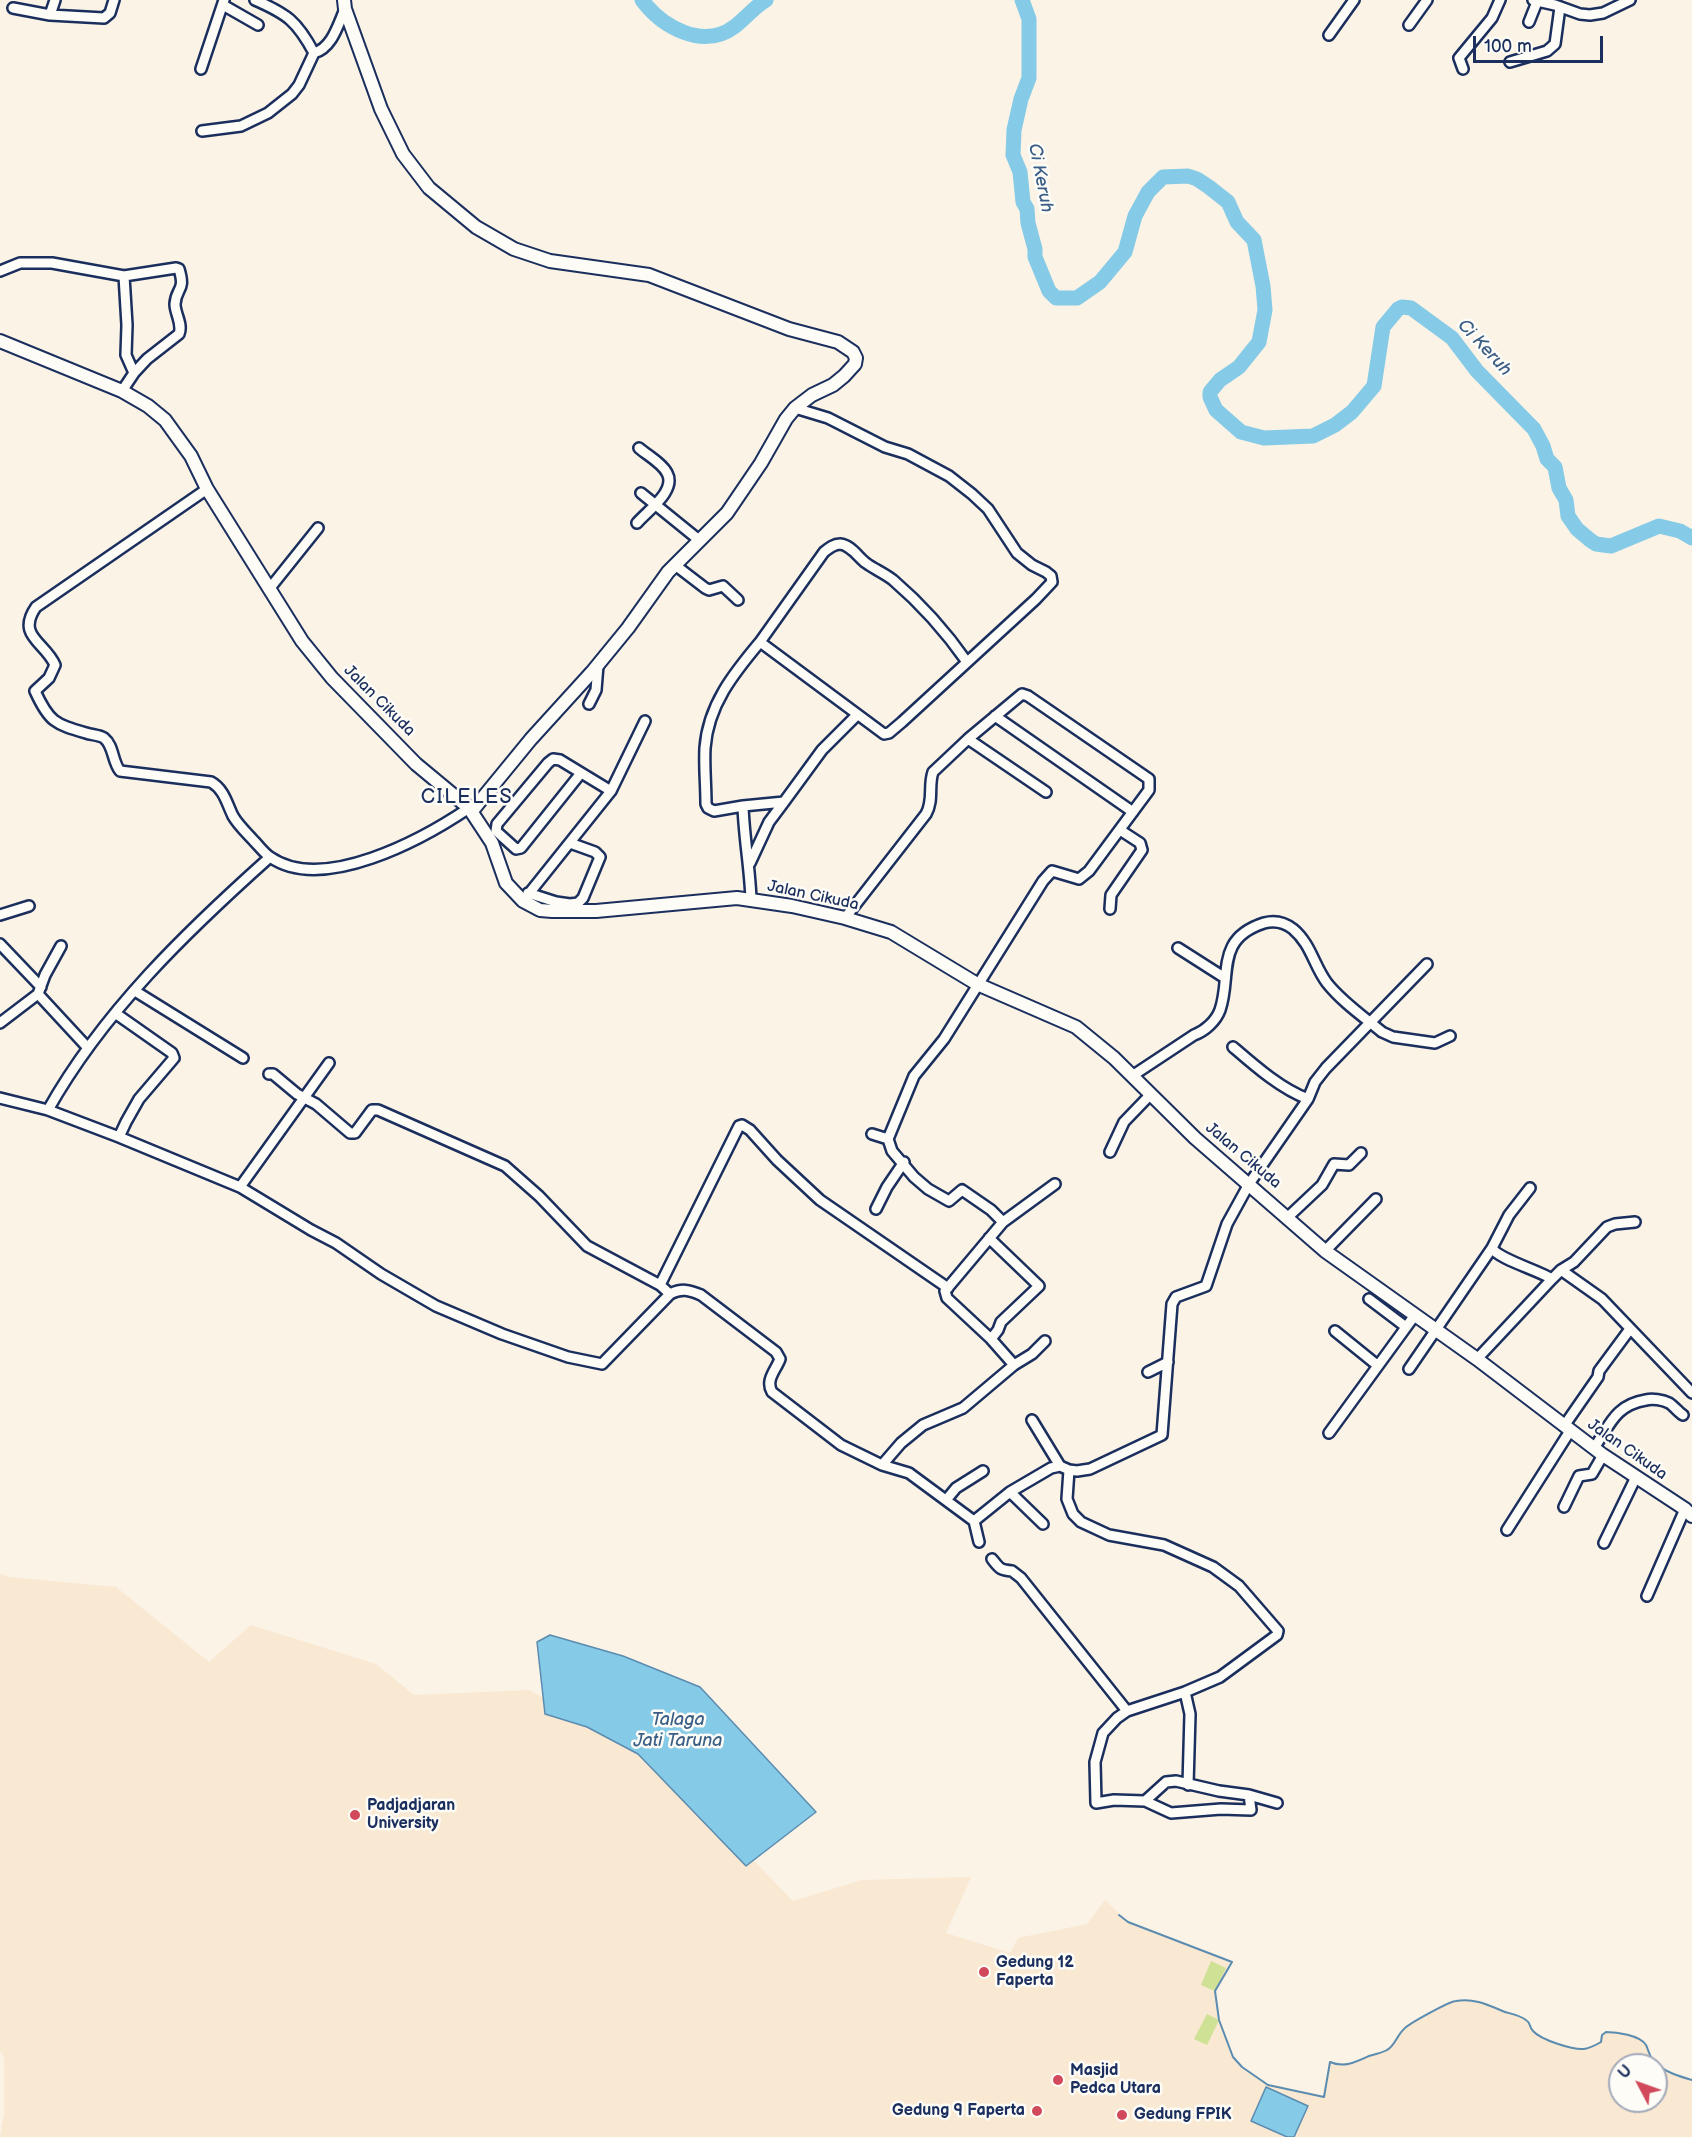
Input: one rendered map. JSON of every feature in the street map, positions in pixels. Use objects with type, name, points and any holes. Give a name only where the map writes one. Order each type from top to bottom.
[{"type":"street","points":[[50,15],[55,0]]},
{"type":"street","points":[[13,8],[50,15],[104,18],[110,14],[114,0]]},
{"type":"street","points":[[255,0],[278,10],[293,20],[314,52]]},
{"type":"street","points":[[1329,35],[1354,0]]},
{"type":"street","points":[[1409,25],[1427,0]]},
{"type":"street","points":[[1463,69],[1459,58],[1492,18],[1500,0]]},
{"type":"street","points":[[1530,22],[1535,1],[1557,4],[1580,14],[1590,15],[1603,13],[1630,0]]},
{"type":"street","points":[[201,69],[223,3],[258,25]]},
{"type":"street","points":[[1510,62],[1547,51],[1555,44],[1557,4]]},
{"type":"street","points":[[202,130],[241,126],[251,122],[292,94],[299,85],[314,52],[326,48],[344,5]]},
{"type":"street","points":[[207,489],[36,607],[30,621],[32,638],[55,664],[50,678],[35,691],[42,706],[59,725],[106,740],[113,753],[115,765],[120,771],[211,782],[226,799],[238,823],[270,857],[308,870],[337,868],[371,858],[421,836],[471,809],[598,665],[628,628],[656,587],[730,509],[761,463],[786,418],[812,395],[833,385],[855,364],[856,358],[853,352],[838,342],[789,330],[649,275],[550,261],[531,256],[514,249],[477,227],[429,188],[403,154],[381,109],[344,5]]},
{"type":"street","points":[[0,271],[20,263],[52,262],[124,276],[178,269],[183,284],[175,302],[181,329],[179,334],[147,359],[122,391]]},
{"type":"street","points":[[124,276],[126,355],[134,373]]},
{"type":"street","name":"Jalan Cikuda","points":[[0,342],[122,391],[148,406],[165,420],[191,456],[207,489],[302,641],[332,678],[417,764],[471,809],[492,843],[506,883],[546,911],[596,911],[730,898],[792,906],[891,932],[978,984],[1076,1027],[1132,1076],[1195,1138],[1325,1251],[1477,1359],[1599,1452],[1689,1512]]},
{"type":"street","points":[[760,642],[880,732],[889,733],[1052,582],[1051,576],[1017,553],[988,509],[949,476],[908,454],[885,447],[828,418],[795,408]]},
{"type":"street","points":[[637,523],[666,492],[668,475],[639,448]]},
{"type":"street","points":[[641,493],[699,540]]},
{"type":"street","points":[[270,588],[318,528]]},
{"type":"street","points":[[784,802],[714,811],[708,808],[706,804],[705,747],[713,714],[731,676],[760,642],[824,552],[839,544],[849,547],[865,563],[891,578],[916,600],[967,662]]},
{"type":"street","points":[[675,565],[705,588],[710,590],[723,586],[738,600]]},
{"type":"street","points":[[589,704],[596,690],[598,665]]},
{"type":"street","points":[[844,918],[926,813],[932,800],[933,772],[1022,694],[1147,777],[1150,783],[1149,790],[1083,876],[1078,879],[1056,872],[1049,873],[944,1039],[911,1081],[888,1139],[892,1151],[921,1184],[949,1201],[962,1190],[991,1210],[1003,1222]]},
{"type":"street","points":[[749,864],[770,822],[784,802],[822,750],[857,715]]},
{"type":"street","points":[[995,716],[1133,812]]},
{"type":"street","points":[[526,897],[611,791],[645,721]]},
{"type":"street","points":[[968,739],[1046,792]]},
{"type":"street","points":[[581,773],[521,848],[516,849],[496,831],[497,824],[553,759],[560,760],[611,791]]},
{"type":"street","points":[[743,806],[751,900]]},
{"type":"street","points":[[1110,909],[1111,895],[1142,850],[1140,843],[1120,830]]},
{"type":"street","points":[[526,897],[570,904],[578,903],[583,897],[600,857],[595,852],[570,843]]},
{"type":"street","points":[[48,1110],[65,1079],[115,1013],[208,913],[270,857]]},
{"type":"street","points":[[0,915],[29,906]]},
{"type":"street","points":[[1132,1076],[1202,1032],[1215,1020],[1220,1011],[1229,953],[1236,942],[1248,931],[1274,920],[1285,924],[1301,937],[1309,947],[1326,982],[1386,1035],[1435,1043],[1450,1036]]},
{"type":"street","points":[[0,944],[88,1048]]},
{"type":"street","points":[[0,1023],[40,990],[61,945]]},
{"type":"street","points":[[1178,948],[1225,978]]},
{"type":"street","points":[[974,1521],[1010,1492],[1051,1468],[1077,1471],[1103,1464],[1162,1435],[1172,1304],[1176,1298],[1206,1286],[1227,1224],[1250,1184],[1308,1099],[1315,1082],[1369,1022],[1427,964]]},
{"type":"street","points":[[135,991],[243,1058]]},
{"type":"street","points":[[115,1013],[172,1053],[174,1058],[139,1099],[119,1137]]},
{"type":"street","points":[[1233,1047],[1252,1063],[1308,1099]]},
{"type":"street","points":[[240,1187],[329,1063]]},
{"type":"street","points":[[269,1074],[273,1074],[316,1104],[350,1133],[355,1133],[372,1110],[378,1110],[505,1166],[539,1196],[586,1246],[660,1285],[670,1294]]},
{"type":"street","points":[[1110,1152],[1124,1122],[1150,1095]]},
{"type":"street","points":[[0,1098],[48,1110],[240,1187],[336,1243],[381,1274],[436,1306],[502,1334],[568,1357],[602,1364],[670,1294],[687,1289],[701,1295],[767,1344],[780,1359],[770,1380],[769,1387],[772,1392],[841,1445],[882,1465],[909,1473],[947,1499],[974,1521],[979,1542]]},
{"type":"street","points":[[660,1285],[739,1126],[742,1125],[750,1130],[777,1160],[820,1200],[948,1288]]},
{"type":"street","points":[[872,1134],[888,1139]]},
{"type":"street","points":[[1288,1217],[1322,1185],[1334,1164],[1349,1165],[1361,1153]]},
{"type":"street","points":[[876,1209],[887,1187],[904,1162]]},
{"type":"street","points":[[1014,1365],[991,1338],[947,1298],[945,1291],[1003,1222],[1056,1184]]},
{"type":"street","points":[[1409,1369],[1492,1248],[1509,1215],[1530,1188]]},
{"type":"street","points":[[1325,1251],[1376,1199]]},
{"type":"street","points":[[1477,1359],[1552,1279],[1574,1262],[1607,1227],[1635,1222]]},
{"type":"street","points":[[989,1238],[1038,1286],[1001,1322],[991,1338]]},
{"type":"street","points":[[1492,1248],[1497,1254],[1535,1269],[1552,1279]]},
{"type":"street","points":[[1561,1270],[1602,1299],[1692,1393]]},
{"type":"street","points":[[1369,1299],[1406,1327]]},
{"type":"street","points":[[1329,1433],[1415,1314]]},
{"type":"street","points":[[1507,1530],[1598,1377],[1599,1371],[1630,1329]]},
{"type":"street","points":[[1335,1331],[1377,1365]]},
{"type":"street","points":[[882,1465],[901,1443],[923,1425],[963,1408],[1014,1365],[1032,1354],[1045,1341]]},
{"type":"street","points":[[1148,1372],[1168,1362]]},
{"type":"street","points":[[1564,1507],[1579,1476],[1592,1474],[1615,1415],[1621,1408],[1635,1401],[1651,1399],[1668,1402],[1683,1415]]},
{"type":"street","points":[[1032,1420],[1065,1468],[1067,1499],[1073,1514],[1081,1522],[1109,1535],[1164,1545],[1213,1567],[1239,1586],[1278,1628],[1277,1635],[1220,1677],[1185,1692],[1127,1711],[1117,1718],[1103,1733],[1095,1762],[1096,1803],[1114,1800],[1146,1801],[1171,1813],[1221,1809],[1251,1810],[1249,1795]]},
{"type":"street","points":[[947,1499],[956,1488],[983,1471]]},
{"type":"street","points":[[1604,1543],[1636,1477]]},
{"type":"street","points":[[1010,1492],[1043,1524]]},
{"type":"street","points":[[1647,1596],[1689,1512]]},
{"type":"street","points":[[992,1559],[1000,1569],[1012,1571],[1021,1578],[1127,1711]]},
{"type":"street","points":[[1185,1692],[1190,1714],[1188,1785]]},
{"type":"street","points":[[1146,1801],[1166,1782],[1176,1781],[1249,1795],[1277,1803]]},
{"type":"shaded area","name":"Padjadjaran University","points":[[0,1574],[9,1577],[116,1587],[209,1662],[251,1625],[376,1664],[414,1695],[529,1690],[649,1753],[793,1901],[862,1880],[971,1877],[946,1933],[1010,1953],[1018,1938],[1087,1924],[1105,1900],[1128,1922],[1232,1962],[1215,1991],[1219,2020],[1233,2057],[1242,2067],[1268,2085],[1323,2097],[1330,2062],[1336,2065],[1351,2064],[1387,2050],[1404,2028],[1411,2023],[1454,2001],[1471,2000],[1486,2003],[1525,2019],[1532,2031],[1567,2047],[1581,2049],[1592,2046],[1601,2042],[1602,2035],[1606,2032],[1616,2032],[1641,2039],[1646,2044],[1649,2053],[1608,2053],[1608,2113],[1668,2113],[1668,2072],[1692,2080],[1692,2137],[0,2137],[4,2113],[4,2058],[0,2051]]},
{"type":"green space","points":[[1211,1961],[1226,1968],[1215,1991],[1201,1985]]},
{"type":"green space","points":[[1207,2014],[1219,2020],[1207,2045],[1194,2039]]},
{"type":"water","name":"Talaga Jati Taruna","points":[[550,1635],[623,1656],[700,1687],[816,1812],[746,1866],[638,1754],[587,1727],[545,1714],[537,1642]]},
{"type":"water","points":[[1266,2087],[1308,2106],[1294,2137],[1287,2137],[1251,2121]]},
{"type":"waterway","name":"Ci Keruh","points":[[642,0],[660,19],[697,36],[722,34],[766,0]]},
{"type":"waterway","name":"Ci Keruh","points":[[1022,0],[1029,19],[1029,78],[1021,99],[1014,130],[1013,155],[1020,172],[1023,202],[1027,209],[1035,257],[1049,291],[1056,298],[1077,298],[1100,282],[1125,252],[1135,216],[1148,192],[1163,177],[1188,176],[1197,179],[1228,202],[1237,222],[1254,240],[1263,286],[1265,310],[1259,342],[1239,367],[1220,380],[1210,392],[1216,410],[1241,432],[1264,438],[1313,436],[1335,425],[1352,412],[1374,386],[1383,327],[1398,309],[1411,308],[1452,338],[1477,371],[1534,429],[1547,459],[1555,467],[1559,488],[1566,500],[1568,516],[1577,529],[1590,540],[1596,544],[1611,546],[1659,526],[1680,531],[1692,538]]},
{"type":"waterway","points":[[1119,1915],[1128,1922],[1232,1962],[1215,1991],[1219,2020],[1233,2057],[1242,2067],[1268,2085],[1324,2097],[1330,2062],[1350,2064],[1385,2051],[1392,2046],[1407,2026],[1446,2005],[1463,2000],[1481,2003],[1521,2017],[1528,2021],[1532,2030],[1537,2034],[1557,2044],[1573,2048],[1584,2049],[1595,2045],[1601,2042],[1602,2035],[1606,2032],[1633,2036],[1646,2045],[1651,2058],[1658,2065],[1692,2080]]},
{"type":"place","name":"Padjadjaran University","points":[[355,1815]]},
{"type":"place","name":"Gedung 12 Faperta","points":[[984,1972]]},
{"type":"place","name":"Masjid Pedca Utara","points":[[1058,2080]]},
{"type":"place","name":"Gedung 9 Faperta","points":[[1037,2111]]},
{"type":"place","name":"Gedung FPIK","points":[[1122,2115]]},
{"type":"district","name":"CILELES","points":[[467,798]]}]
